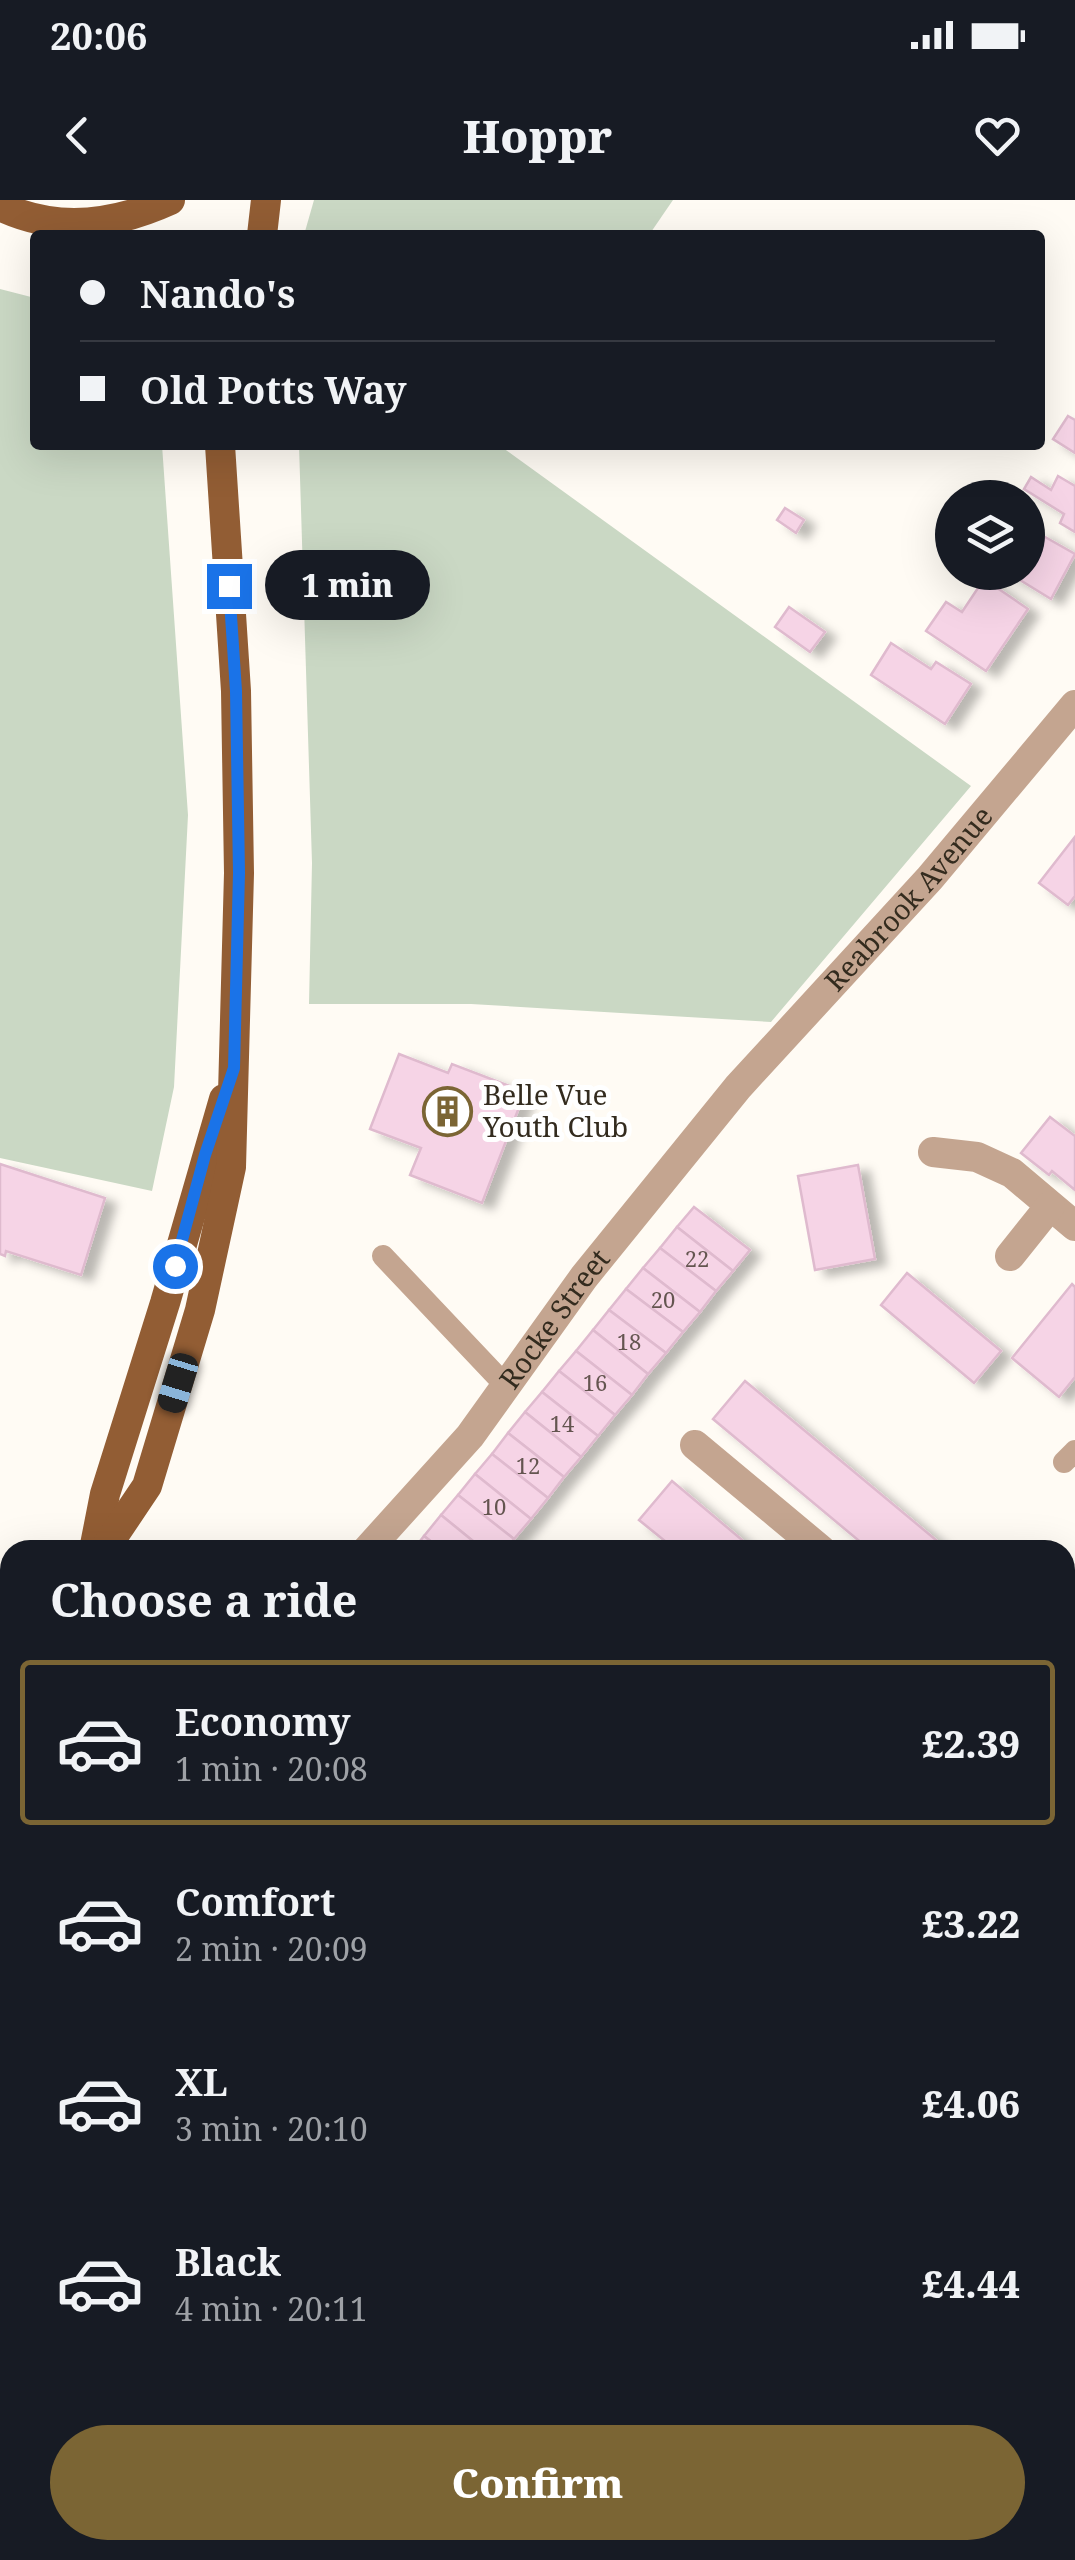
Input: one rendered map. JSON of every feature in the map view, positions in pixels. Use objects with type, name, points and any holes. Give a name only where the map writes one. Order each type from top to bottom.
[{"type":"main road","points":[[31,230],[121,219],[170,200]]},
{"type":"main road","points":[[263,230],[266,200]]},
{"type":"main road","points":[[0,206],[78,227]]},
{"type":"main road","points":[[0,232],[30,230]]},
{"type":"main road","points":[[111,1540],[147,1486],[200,1310],[231,1167],[239,873],[236,709],[220,450]]},
{"type":"main road","points":[[96,1540],[104,1494],[234,1068]]},
{"type":"street","name":"Reabrook Avenue","points":[[738,1087],[930,878],[1075,705]]},
{"type":"street","name":"Rocke Street","points":[[376,1540],[470,1436],[584,1277],[738,1087]]},
{"type":"street","points":[[933,1152],[977,1158],[1012,1173],[1075,1226]]},
{"type":"street","points":[[1010,1256],[1050,1206]]},
{"type":"street","points":[[694,1445],[809,1540]]},
{"type":"lane","points":[[383,1256],[506,1386]]},
{"type":"green space","points":[[314,200],[673,200],[652,230],[305,230]]},
{"type":"green space","points":[[0,289],[30,297],[30,450],[162,450],[188,815],[174,1087],[152,1191],[0,1158]]},
{"type":"green space","points":[[299,450],[506,450],[971,786],[771,1022],[471,1004],[309,1004],[312,863]]},
{"type":"building","points":[[1068,416],[1075,420],[1075,453],[1053,439]]},
{"type":"building","points":[[1058,476],[1075,486],[1075,532],[1060,523],[1064,514],[1045,502],[1045,486],[1051,490]]},
{"type":"building","points":[[785,508],[804,520],[796,533],[777,520]]},
{"type":"building","points":[[1045,537],[1075,554],[1051,599],[1036,590],[1045,590]]},
{"type":"building","points":[[977,590],[1000,590],[1028,609],[986,671],[926,631],[946,602],[962,612]]},
{"type":"building","points":[[789,607],[825,632],[810,652],[775,627]]},
{"type":"building","points":[[891,643],[931,669],[936,662],[971,684],[945,724],[871,675]]},
{"type":"building","points":[[1074,838],[1075,896],[1068,905],[1039,883]]},
{"type":"building","name":"Belle Vue Youth Club","points":[[399,1054],[448,1073],[452,1064],[525,1092],[482,1203],[410,1175],[421,1148],[370,1129]]},
{"type":"building","points":[[1050,1117],[1075,1136],[1075,1190],[1021,1153]]},
{"type":"building","points":[[0,1164],[105,1198],[81,1275],[6,1251],[5,1256],[0,1254]]},
{"type":"building","points":[[858,1165],[875,1259],[815,1270],[798,1176]]},
{"type":"building","points":[[694,1207],[750,1250],[733,1271],[677,1227]]},
{"type":"building","points":[[677,1227],[733,1271],[716,1291],[660,1248]]},
{"type":"building","points":[[660,1248],[716,1291],[700,1312],[643,1268]]},
{"type":"building","points":[[643,1268],[700,1312],[683,1332],[626,1289]]},
{"type":"building","points":[[907,1273],[1001,1351],[974,1383],[881,1305]]},
{"type":"building","points":[[1072,1284],[1075,1377],[1059,1397],[1012,1358]]},
{"type":"building","points":[[626,1289],[683,1332],[666,1353],[609,1310]]},
{"type":"building","points":[[609,1310],[666,1353],[648,1374],[593,1330]]},
{"type":"building","points":[[593,1330],[648,1374],[632,1395],[576,1351]]},
{"type":"building","points":[[576,1351],[632,1395],[615,1415],[559,1371]]},
{"type":"building","points":[[559,1371],[615,1415],[598,1436],[542,1392]]},
{"type":"building","points":[[745,1381],[936,1540],[858,1540],[713,1419]]},
{"type":"building","points":[[542,1392],[598,1436],[581,1457],[525,1412]]},
{"type":"building","points":[[525,1412],[581,1457],[564,1477],[508,1433]]},
{"type":"building","points":[[508,1433],[564,1477],[548,1498],[492,1454]]},
{"type":"building","points":[[492,1454],[548,1498],[531,1519],[475,1474]]},
{"type":"building","points":[[475,1474],[531,1519],[514,1539],[458,1495]]},
{"type":"building","points":[[672,1481],[742,1540],[664,1540],[639,1520]]},
{"type":"building","points":[[458,1495],[514,1539],[472,1540],[441,1515]]},
{"type":"building","points":[[441,1515],[472,1540],[429,1540],[424,1536]]},
{"type":"place","name":"Belle Vue Youth Club","points":[[448,1111]]},
{"type":"route","points":[[175,1266],[234,1068],[239,873],[236,691],[229,586]]}]
